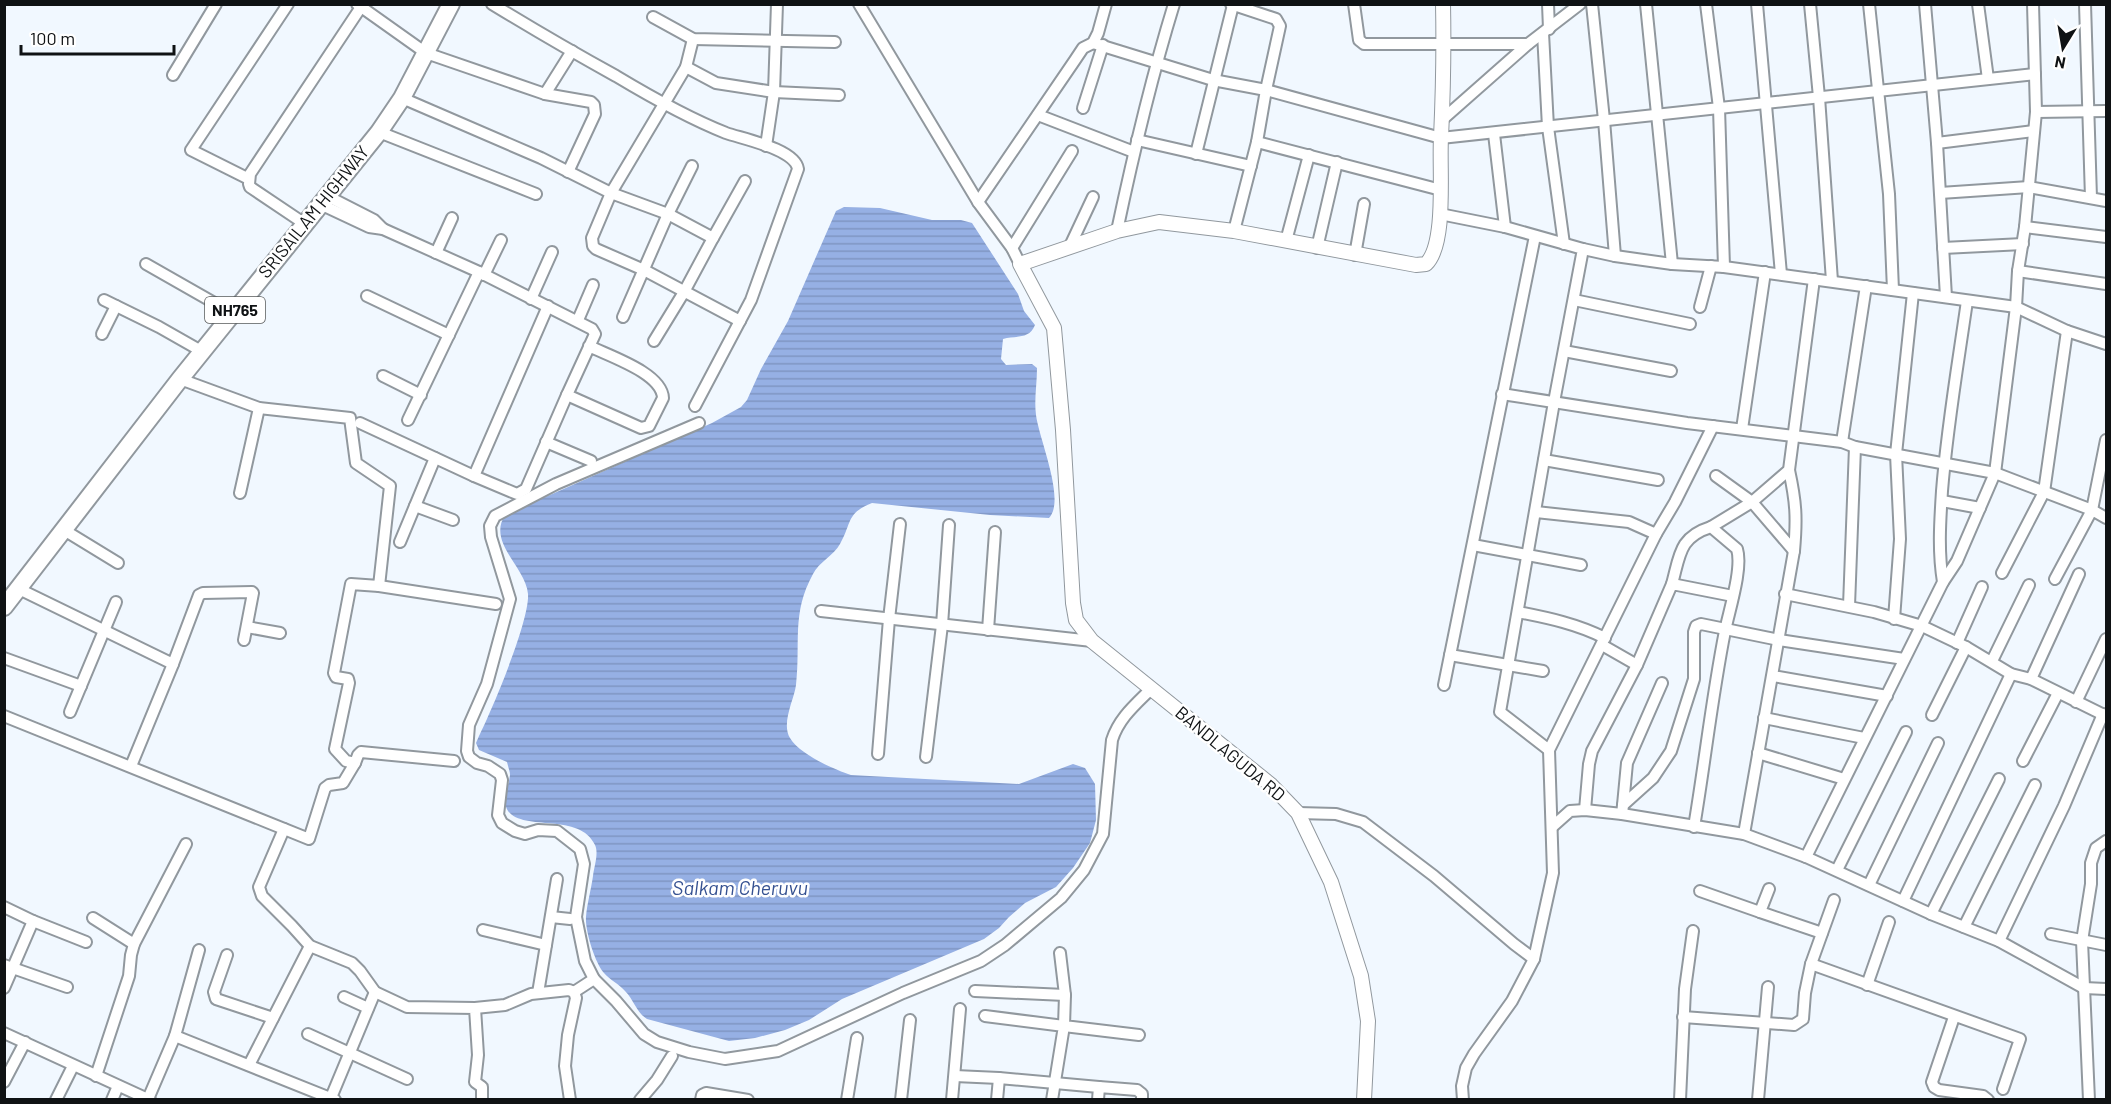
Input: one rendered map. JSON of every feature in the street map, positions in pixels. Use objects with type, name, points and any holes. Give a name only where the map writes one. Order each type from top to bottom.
[{"type":"highway","name":"SRISAILAM HIGHWAY","points":[[4,607],[232,313],[379,132],[402,98],[451,4]]},
{"type":"street","points":[[173,75],[216,4]]},
{"type":"street","points":[[249,179],[191,150],[288,4]]},
{"type":"street","points":[[492,4],[664,105],[726,133],[766,146],[794,159],[798,169],[751,300],[695,406]]},
{"type":"street","points":[[766,146],[774,92],[777,4]]},
{"type":"street","points":[[859,4],[978,202],[1012,248],[1020,264],[1118,231],[1159,222],[1234,231],[1416,265],[1426,264],[1434,251],[1440,214],[1443,4]]},
{"type":"street","points":[[1083,108],[1106,4]]},
{"type":"street","points":[[1118,231],[1156,62],[1174,4]]},
{"type":"street","points":[[1354,4],[1359,40],[1368,44],[1528,44]]},
{"type":"street","points":[[1548,4],[1546,31],[1548,127],[1564,244]]},
{"type":"street","points":[[1443,119],[1528,44],[1580,4]]},
{"type":"street","points":[[1592,4],[1615,256]]},
{"type":"street","points":[[1646,4],[1672,264]]},
{"type":"street","points":[[1707,4],[1719,108],[1724,267]]},
{"type":"street","points":[[1757,4],[1780,274]]},
{"type":"street","points":[[1810,4],[1820,97],[1832,282]]},
{"type":"street","points":[[1869,4],[1889,194],[1893,290]]},
{"type":"street","points":[[1925,4],[1937,143],[1946,297]]},
{"type":"street","points":[[1978,4],[1988,79]]},
{"type":"street","points":[[1806,857],[1943,582],[1957,561],[1995,473],[2016,307],[2036,112],[2033,4]]},
{"type":"street","points":[[2085,4],[2091,198]]},
{"type":"street","points":[[1196,154],[1232,5],[1279,22],[1280,29],[1257,142],[1234,231]]},
{"type":"street","points":[[305,224],[250,188],[250,174],[361,6],[426,53],[545,94],[584,100],[594,105],[593,119],[568,172]]},
{"type":"street","points":[[653,17],[693,39],[835,42]]},
{"type":"street","points":[[693,39],[686,67],[611,193],[592,238],[593,246],[740,321]]},
{"type":"street","points":[[978,202],[1083,48],[1098,44],[1213,80],[1266,90],[1441,138],[2035,74]]},
{"type":"street","points":[[545,94],[572,51]]},
{"type":"street","points":[[686,67],[716,83],[774,92],[839,95]]},
{"type":"street","points":[[402,98],[611,193],[668,214],[712,238]]},
{"type":"street","points":[[2036,112],[2106,111]]},
{"type":"street","points":[[1038,115],[1134,152]]},
{"type":"street","points":[[1937,143],[2034,131]]},
{"type":"street","points":[[379,132],[536,194]]},
{"type":"street","points":[[1494,134],[1505,227]]},
{"type":"street","points":[[1137,140],[1251,166]]},
{"type":"street","points":[[1257,142],[1441,190]]},
{"type":"street","points":[[1012,248],[1072,151]]},
{"type":"street","points":[[1286,241],[1309,154]]},
{"type":"street","points":[[1317,248],[1336,162]]},
{"type":"street","points":[[623,317],[668,214],[692,166]]},
{"type":"street","points":[[654,342],[745,181]]},
{"type":"street","points":[[1940,193],[2029,187],[2106,201]]},
{"type":"street","points":[[1070,246],[1093,196]]},
{"type":"street","points":[[324,200],[369,227],[383,229],[578,320],[595,334],[522,493],[517,494],[474,476],[360,423]]},
{"type":"street","points":[[1355,255],[1364,204]]},
{"type":"street","points":[[1440,214],[1505,227],[1615,256],[1780,274],[2016,307],[2067,332],[2106,344]]},
{"type":"street","points":[[436,253],[452,219]]},
{"type":"street","points":[[2025,227],[2106,237]]},
{"type":"street","points":[[1444,685],[1535,236]]},
{"type":"street","points":[[408,420],[449,335],[501,240]]},
{"type":"street","points":[[1943,248],[2023,244]]},
{"type":"street","points":[[1549,750],[1500,712],[1583,249]]},
{"type":"street","points":[[531,298],[552,252]]},
{"type":"street","points":[[146,264],[232,313]]},
{"type":"street","name":"BANDLAGUDA RD","points":[[1020,264],[1054,328],[1063,430],[1072,595],[1076,620],[1092,641],[1271,785],[1298,813],[1331,882],[1361,976],[1368,1021],[1364,1100]]},
{"type":"street","points":[[1700,307],[1711,266]]},
{"type":"street","points":[[2018,271],[2106,284]]},
{"type":"street","points":[[1742,429],[1764,272]]},
{"type":"street","points":[[1744,834],[1794,551],[1796,502],[1789,470],[1814,279]]},
{"type":"street","points":[[578,320],[592,285]]},
{"type":"street","points":[[1842,442],[1866,286]]},
{"type":"street","points":[[1894,619],[1900,539],[1896,454],[1913,293]]},
{"type":"street","points":[[367,296],[449,335]]},
{"type":"street","points":[[104,300],[203,352]]},
{"type":"street","points":[[1574,300],[1690,324]]},
{"type":"street","points":[[1943,582],[1939,553],[1945,463],[1967,301]]},
{"type":"street","points":[[102,334],[116,306]]},
{"type":"street","points":[[474,476],[548,306]]},
{"type":"street","points":[[2002,573],[2044,492],[2067,332]]},
{"type":"street","points":[[567,395],[641,428],[649,426],[663,398],[659,385],[653,379],[589,346]]},
{"type":"street","points":[[1564,351],[1671,371]]},
{"type":"street","points":[[383,376],[421,395]]},
{"type":"street","points":[[180,379],[259,408],[350,418],[356,463],[390,486],[379,586]]},
{"type":"street","points":[[1502,394],[1713,426],[1842,442],[1855,447],[1995,473],[2092,510],[2106,518]]},
{"type":"street","points":[[240,493],[259,408]]},
{"type":"street","points":[[699,423],[556,484],[495,516],[490,526],[510,599],[487,684],[469,725],[467,751],[469,757],[477,763],[488,766],[500,774],[502,780],[498,815],[502,823],[525,834],[538,830],[557,831],[580,849],[584,864],[576,917],[585,961],[594,979],[644,1034],[657,1042],[689,1052],[725,1059],[778,1051],[903,993],[981,961],[1005,945],[1061,898],[1084,870],[1103,834],[1115,729],[1123,717],[1151,689]]},
{"type":"street","points":[[1464,1100],[1462,1086],[1466,1068],[1512,1001],[1534,958],[1553,873],[1549,750],[1656,534],[1675,502],[1713,426]]},
{"type":"street","points":[[2055,579],[2092,510],[2106,440]]},
{"type":"street","points":[[546,442],[591,461]]},
{"type":"street","points":[[1849,606],[1855,447]]},
{"type":"street","points":[[400,542],[435,458]]},
{"type":"street","points":[[1544,460],[1658,480]]},
{"type":"street","points":[[1585,810],[1592,751],[1637,665],[1672,584],[1682,549],[1688,539],[1752,501],[1789,470]]},
{"type":"street","points":[[1716,476],[1752,501],[1794,551]]},
{"type":"street","points":[[1942,501],[1980,508]]},
{"type":"street","points":[[415,506],[453,519]]},
{"type":"street","points":[[1536,512],[1629,522],[1656,534]]},
{"type":"street","points":[[878,754],[889,619],[900,524]]},
{"type":"street","points":[[926,757],[942,625],[949,525]]},
{"type":"street","points":[[1694,827],[1738,554],[1732,544],[1711,527]]},
{"type":"street","points":[[64,530],[118,563]]},
{"type":"street","points":[[988,630],[995,532]]},
{"type":"street","points":[[1473,545],[1581,565]]},
{"type":"street","points":[[2031,679],[2079,574]]},
{"type":"street","points":[[355,763],[346,761],[335,749],[349,681],[336,677],[334,673],[351,584],[379,586],[496,604]]},
{"type":"street","points":[[1672,584],[1733,596]]},
{"type":"street","points":[[1992,662],[2029,585]]},
{"type":"street","points":[[1932,715],[1982,587]]},
{"type":"street","points":[[19,590],[173,664]]},
{"type":"street","points":[[131,766],[201,594],[252,591],[254,596],[244,640]]},
{"type":"street","points":[[1785,594],[1849,606],[1922,626],[2011,674],[2031,679],[2105,715],[1999,941]]},
{"type":"street","points":[[70,712],[116,602]]},
{"type":"street","points":[[821,611],[1092,641]]},
{"type":"street","points":[[1518,612],[1584,627],[1637,665]]},
{"type":"street","points":[[1623,810],[1653,778],[1671,751],[1694,679],[1696,626],[1701,624],[1725,631],[1904,659]]},
{"type":"street","points":[[247,627],[280,633]]},
{"type":"street","points":[[2076,702],[2106,639]]},
{"type":"street","points":[[1450,655],[1543,671]]},
{"type":"street","points":[[4,658],[81,686]]},
{"type":"street","points":[[1903,901],[2011,674]]},
{"type":"street","points":[[1773,676],[1887,696]]},
{"type":"street","points":[[1623,810],[1627,763],[1662,683]]},
{"type":"street","points":[[2023,761],[2058,693]]},
{"type":"street","points":[[4,716],[309,839],[325,788],[329,785],[343,783],[361,752],[454,761]]},
{"type":"street","points":[[1764,718],[1864,738]]},
{"type":"street","points":[[1837,870],[1906,732]]},
{"type":"street","points":[[1869,885],[1938,743]]},
{"type":"street","points":[[1758,753],[1844,778]]},
{"type":"street","points":[[1931,914],[1999,779]]},
{"type":"street","points":[[1964,927],[2035,785]]},
{"type":"street","points":[[1552,827],[1570,811],[1623,810],[1694,827],[1744,834],[1837,870],[1931,914],[1999,941],[2084,988],[2106,989]]},
{"type":"street","points":[[1298,813],[1336,814],[1363,822],[1434,876],[1514,944],[1534,958]]},
{"type":"street","points":[[284,829],[261,882],[259,892],[309,946],[352,963],[360,970],[375,992],[407,1007],[475,1008],[496,1007],[516,1002],[531,994],[569,990],[574,992]]},
{"type":"street","points":[[2089,1100],[2082,941],[2091,884],[2091,863],[2096,848],[2106,841]]},
{"type":"street","points":[[96,1076],[129,976],[134,944],[186,844]]},
{"type":"street","points":[[538,993],[557,879]]},
{"type":"street","points":[[1760,912],[1770,889]]},
{"type":"street","points":[[1700,891],[1822,933]]},
{"type":"street","points":[[1683,1017],[1794,1025],[1803,1019],[1811,964],[1834,900]]},
{"type":"street","points":[[4,908],[86,942]]},
{"type":"street","points":[[551,917],[570,919]]},
{"type":"street","points":[[93,918],[134,944]]},
{"type":"street","points":[[4,988],[8,967],[33,921]]},
{"type":"street","points":[[1867,985],[1889,922]]},
{"type":"street","points":[[483,930],[546,945]]},
{"type":"street","points":[[1680,1100],[1683,1017],[1694,931]]},
{"type":"street","points":[[2051,934],[2106,945]]},
{"type":"street","points":[[249,1065],[309,946]]},
{"type":"street","points":[[4,1033],[149,1099],[175,1036],[199,950]]},
{"type":"street","points":[[1052,1100],[1064,1026],[1065,995],[1060,953]]},
{"type":"street","points":[[227,955],[214,992],[216,999],[273,1018]]},
{"type":"street","points":[[1811,964],[2020,1039],[2003,1089]]},
{"type":"street","points":[[8,967],[67,987]]},
{"type":"street","points":[[574,992],[594,979]]},
{"type":"street","points":[[1758,1100],[1768,987]]},
{"type":"street","points":[[975,991],[1065,995]]},
{"type":"street","points":[[175,1036],[332,1099],[375,992]]},
{"type":"street","points":[[570,1100],[565,1066],[568,1035],[576,998],[574,992]]},
{"type":"street","points":[[344,997],[368,1008]]},
{"type":"street","points":[[475,1008],[478,1054],[475,1080],[476,1084],[482,1087],[482,1100]]},
{"type":"street","points":[[952,1100],[960,1010]]},
{"type":"street","points":[[985,1016],[1139,1035]]},
{"type":"street","points":[[1954,1017],[1932,1082],[1934,1087],[1939,1090],[1983,1096],[1988,1100]]},
{"type":"street","points":[[901,1100],[910,1020]]},
{"type":"street","points":[[308,1034],[407,1079]]},
{"type":"street","points":[[846,1100],[857,1038]]},
{"type":"street","points":[[4,1082],[25,1042]]},
{"type":"street","points":[[640,1100],[657,1080],[672,1056]]},
{"type":"street","points":[[56,1100],[73,1066]]},
{"type":"street","points":[[955,1076],[1137,1090],[1142,1094],[1142,1100]]},
{"type":"street","points":[[997,1100],[999,1078]]},
{"type":"street","points":[[111,1100],[118,1086]]},
{"type":"street","points":[[1098,1100],[1099,1087]]},
{"type":"street","points":[[701,1100],[702,1095],[706,1093],[748,1100]]},
{"type":"water","name":"Salkam Cheruvu","points":[[844,207],[880,208],[932,220],[961,220],[972,223],[1018,294],[1024,311],[1035,325],[1026,335],[1003,339],[1001,359],[1006,365],[1032,364],[1037,368],[1036,415],[1055,498],[1049,518],[990,515],[872,503],[858,511],[851,519],[837,548],[813,574],[802,602],[798,629],[796,685],[787,719],[790,738],[809,755],[851,775],[1019,784],[1073,764],[1085,768],[1095,784],[1096,820],[1090,843],[1073,868],[1056,887],[1025,903],[984,939],[842,999],[809,1020],[785,1030],[755,1038],[729,1041],[647,1019],[625,991],[604,973],[594,955],[586,923],[596,856],[595,845],[588,835],[577,829],[565,825],[526,821],[508,811],[505,798],[510,775],[507,762],[479,750],[476,743],[517,644],[527,606],[526,584],[504,545],[501,525],[505,515],[712,423],[741,407],[747,400],[761,369],[788,321],[836,211]]}]
